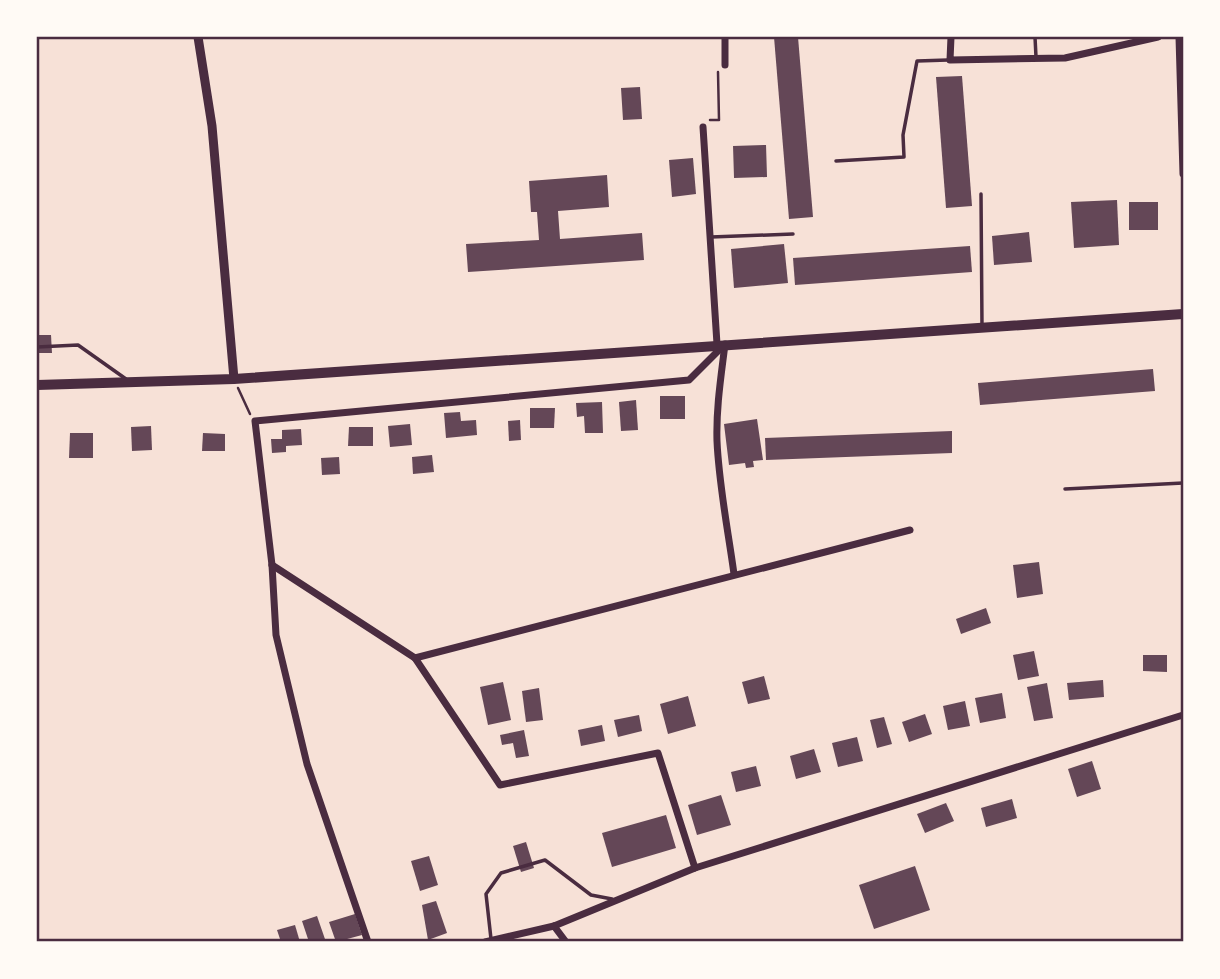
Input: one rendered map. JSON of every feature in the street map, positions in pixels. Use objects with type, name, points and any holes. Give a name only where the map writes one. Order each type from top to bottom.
[{"type":"main road","points":[[37,385],[234,379],[1183,314]]},
{"type":"street","points":[[198,37],[212,126],[234,379]]},
{"type":"street","points":[[724,37],[725,65]]},
{"type":"street","points":[[950,37],[950,60],[1065,58],[1158,37]]},
{"type":"street","points":[[1180,37],[1183,174]]},
{"type":"street","points":[[703,127],[721,344],[717,439],[721,491],[734,574]]},
{"type":"street","points":[[368,942],[307,764],[276,635],[272,565],[255,421],[689,380],[721,344]]},
{"type":"street","points":[[415,658],[911,530]]},
{"type":"street","points":[[272,565],[415,658],[500,785],[658,753],[695,867]]},
{"type":"street","points":[[488,941],[554,926],[695,867],[1183,715]]},
{"type":"street","points":[[554,926],[566,942]]},
{"type":"lane","points":[[1035,37],[1037,59]]},
{"type":"lane","points":[[836,161],[904,157],[903,135],[917,61],[950,60]]},
{"type":"lane","points":[[981,194],[982,326]]},
{"type":"lane","points":[[711,237],[793,234]]},
{"type":"lane","points":[[37,347],[78,345],[131,382]]},
{"type":"lane","points":[[1065,489],[1183,483]]},
{"type":"lane","points":[[488,941],[486,894],[500,873],[545,860],[591,895],[619,901]]},
{"type":"path","points":[[703,127],[707,120],[719,120],[716,76],[725,65]]},
{"type":"path","points":[[234,379],[245,406],[255,421]]},
{"type":"building","points":[[774,37],[798,37],[813,217],[789,219]]},
{"type":"building","points":[[962,76],[972,206],[946,208],[936,77]]},
{"type":"building","points":[[640,87],[642,119],[623,120],[621,88]]},
{"type":"building","points":[[766,145],[767,177],[734,178],[733,146]]},
{"type":"building","points":[[693,158],[696,194],[672,197],[669,160]]},
{"type":"building","points":[[607,175],[609,207],[558,211],[560,239],[642,233],[644,260],[468,272],[466,244],[539,240],[537,212],[531,212],[529,181]]},
{"type":"building","points":[[1117,200],[1119,245],[1074,248],[1071,202]]},
{"type":"building","points":[[1129,202],[1158,202],[1158,230],[1129,230]]},
{"type":"building","points":[[1029,232],[1032,262],[994,265],[992,236]]},
{"type":"building","points":[[784,244],[788,283],[734,288],[731,249]]},
{"type":"building","points":[[970,246],[972,272],[795,285],[793,258]]},
{"type":"building","points":[[37,335],[51,335],[52,353],[37,353]]},
{"type":"building","points":[[1153,369],[1155,391],[980,405],[978,383]]},
{"type":"building","points":[[660,396],[685,396],[685,419],[660,419]]},
{"type":"building","points":[[636,400],[638,430],[621,431],[619,402]]},
{"type":"building","points":[[602,402],[603,433],[585,433],[584,416],[577,417],[576,403]]},
{"type":"building","points":[[530,408],[555,408],[554,428],[530,428]]},
{"type":"building","points":[[460,412],[461,421],[476,420],[477,435],[446,438],[444,413]]},
{"type":"building","points":[[757,419],[763,460],[753,461],[754,467],[746,468],[745,463],[729,465],[724,424]]},
{"type":"building","points":[[520,420],[521,440],[509,441],[508,421]]},
{"type":"building","points":[[410,424],[412,445],[390,447],[388,426]]},
{"type":"building","points":[[151,426],[152,450],[132,451],[131,427]]},
{"type":"building","points":[[349,427],[373,427],[373,446],[348,446]]},
{"type":"building","points":[[301,429],[302,445],[286,446],[286,452],[272,453],[271,439],[282,439],[282,430]]},
{"type":"building","points":[[952,431],[952,453],[766,460],[765,438]]},
{"type":"building","points":[[70,433],[93,433],[93,458],[69,458]]},
{"type":"building","points":[[203,433],[225,434],[225,451],[202,451]]},
{"type":"building","points":[[432,455],[434,472],[413,474],[412,457]]},
{"type":"building","points":[[339,457],[340,474],[322,475],[321,458]]},
{"type":"building","points":[[1039,562],[1043,594],[1017,598],[1013,565]]},
{"type":"building","points":[[986,608],[991,623],[961,634],[956,619]]},
{"type":"building","points":[[1034,651],[1039,676],[1018,680],[1013,655]]},
{"type":"building","points":[[1143,655],[1167,655],[1167,672],[1143,671]]},
{"type":"building","points":[[764,676],[770,699],[748,704],[742,682]]},
{"type":"building","points":[[1103,680],[1104,697],[1069,700],[1067,683]]},
{"type":"building","points":[[503,682],[511,720],[488,725],[480,687]]},
{"type":"building","points":[[1047,683],[1053,718],[1034,721],[1027,687]]},
{"type":"building","points":[[539,688],[543,720],[526,722],[522,691]]},
{"type":"building","points":[[1002,693],[1006,718],[980,723],[975,698]]},
{"type":"building","points":[[688,696],[696,726],[668,734],[660,704]]},
{"type":"building","points":[[965,701],[970,726],[948,730],[943,706]]},
{"type":"building","points":[[925,714],[932,734],[909,742],[902,722]]},
{"type":"building","points":[[639,715],[642,731],[618,737],[614,720]]},
{"type":"building","points":[[884,717],[892,744],[877,748],[870,720]]},
{"type":"building","points":[[602,725],[605,741],[581,746],[578,730]]},
{"type":"building","points":[[524,730],[529,756],[516,758],[513,743],[502,745],[500,735]]},
{"type":"building","points":[[857,737],[863,761],[838,767],[832,743]]},
{"type":"building","points":[[814,749],[821,772],[796,779],[790,756]]},
{"type":"building","points":[[1092,761],[1101,789],[1077,797],[1068,769]]},
{"type":"building","points":[[756,766],[761,786],[736,792],[731,772]]},
{"type":"building","points":[[721,795],[731,825],[697,835],[688,805]]},
{"type":"building","points":[[1012,799],[1017,818],[986,827],[981,808]]},
{"type":"building","points":[[946,803],[954,821],[925,833],[917,814]]},
{"type":"building","points":[[666,815],[676,848],[612,867],[602,833]]},
{"type":"building","points":[[526,842],[534,868],[521,872],[513,846]]},
{"type":"building","points":[[429,856],[438,885],[420,891],[411,861]]},
{"type":"building","points":[[915,866],[930,910],[874,929],[859,885]]},
{"type":"building","points":[[436,901],[447,933],[428,940],[422,905]]},
{"type":"building","points":[[355,914],[362,935],[336,942],[329,922]]},
{"type":"building","points":[[317,916],[326,942],[309,942],[302,921]]},
{"type":"building","points":[[295,925],[300,942],[281,942],[277,930]]}]
